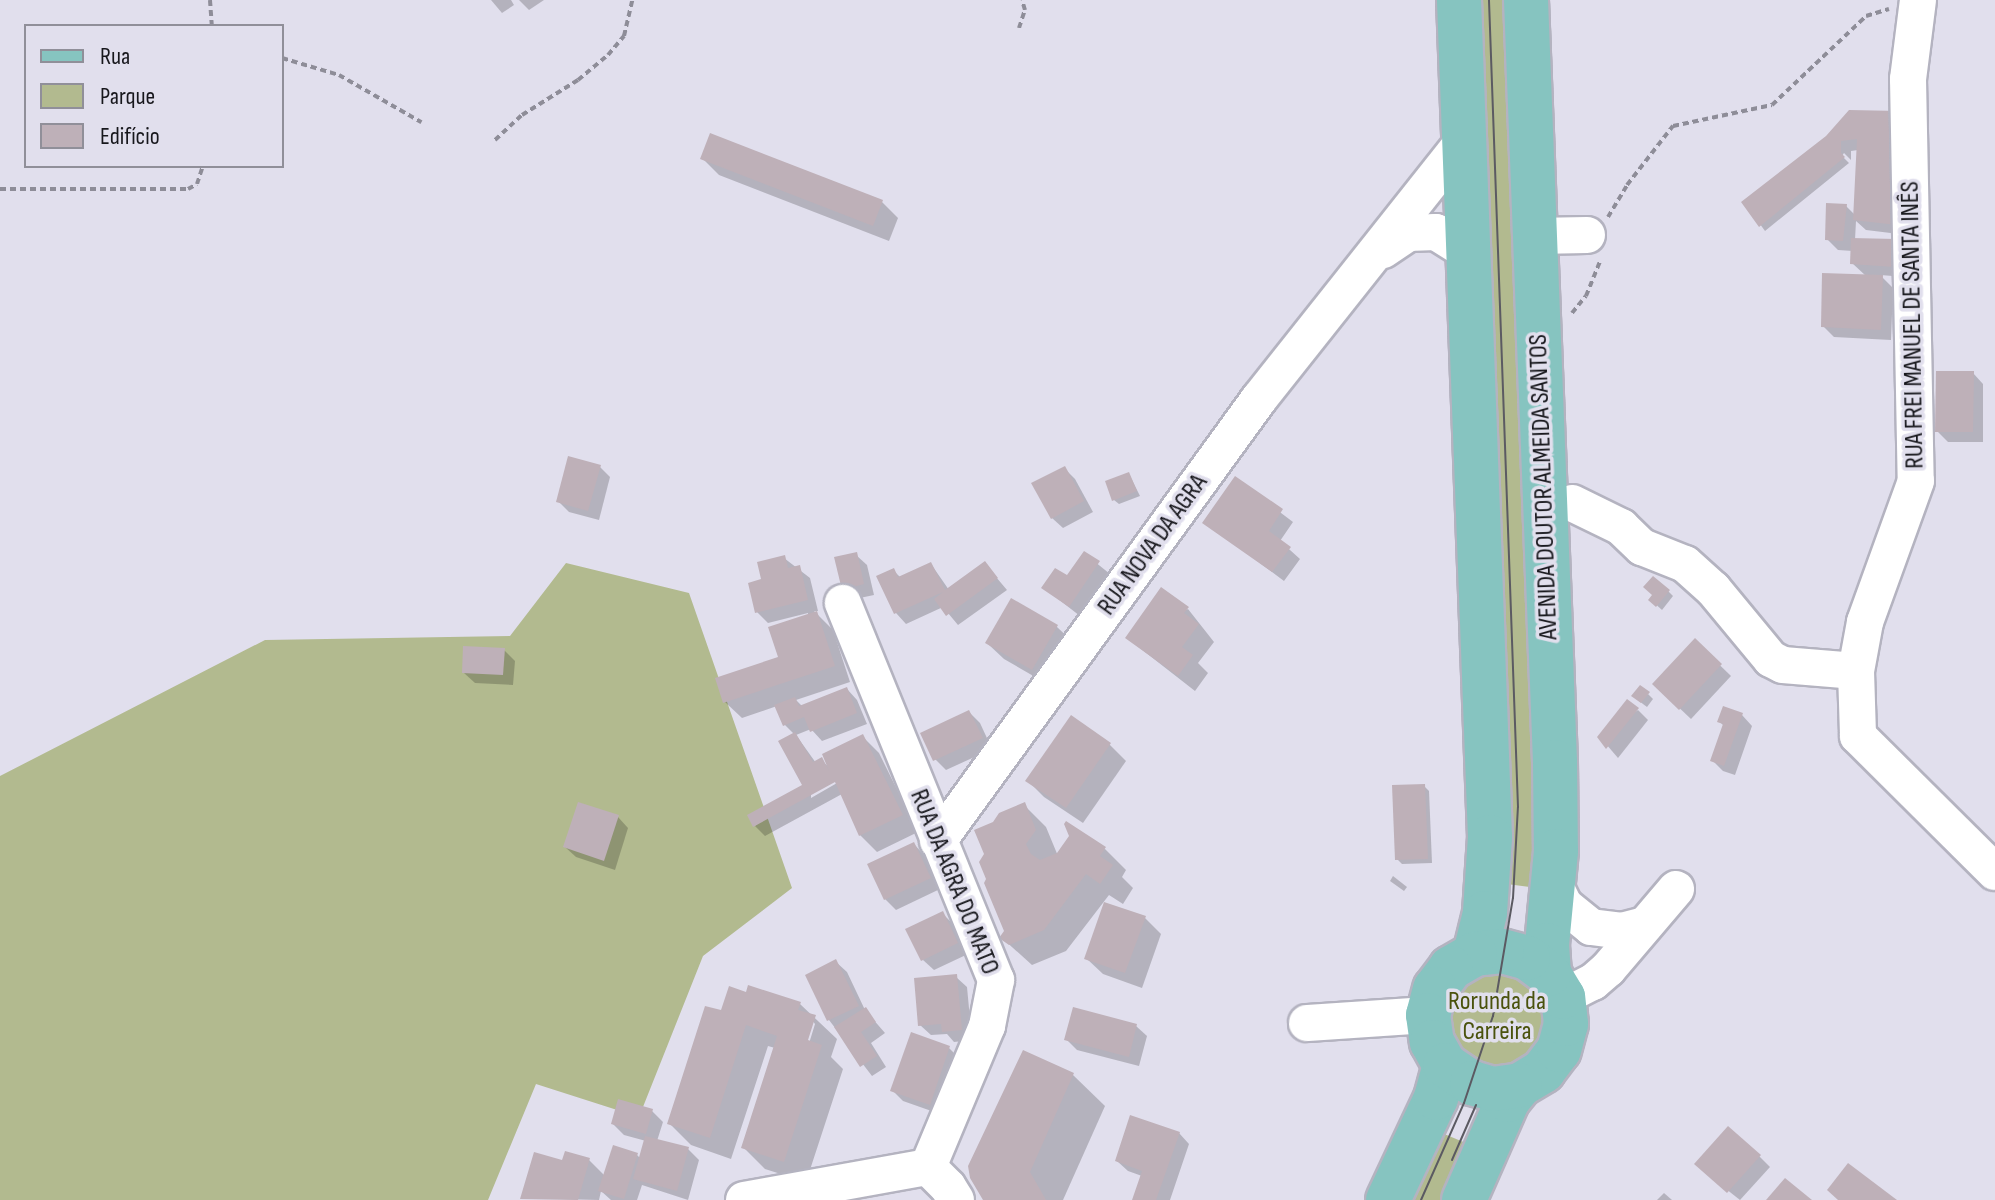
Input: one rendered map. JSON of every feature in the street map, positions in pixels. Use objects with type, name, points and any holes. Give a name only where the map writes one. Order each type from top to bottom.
[{"type":"main road","points":[[1459,0],[1490,837],[1485,913],[1475,954]]},
{"type":"main road","name":"AVENIDA DOUTOR ALMEIDA SANTOS","points":[[1526,0],[1555,762],[1553,882],[1547,945],[1556,986]]},
{"type":"main road","points":[[1464,1200],[1508,1100],[1520,1085],[1543,1071],[1559,1050],[1566,1024],[1556,986],[1517,955],[1502,951],[1475,954],[1451,968],[1435,989],[1428,1015],[1432,1042],[1445,1065],[1472,1083],[1493,1089],[1520,1085]]},
{"type":"main road","points":[[1388,1200],[1436,1098],[1445,1065]]},
{"type":"street","name":"RUA FREI MANUEL DE SANTA INÊS","points":[[1917,6],[1908,79],[1916,481],[1865,622],[1856,671],[1858,736],[1995,872]]},
{"type":"street","name":"RUA NOVA DA AGRA","points":[[938,841],[1259,399],[1463,142]]},
{"type":"street","name":"RUA NOVA DA AGRA","points":[[1375,255],[1408,233],[1436,232],[1470,253]]},
{"type":"street","points":[[1535,236],[1598,241]]},
{"type":"street","points":[[1572,503],[1621,527],[1642,547],[1685,564],[1713,589],[1771,659],[1783,665],[1856,671]]},
{"type":"street","name":"RUA DA AGRA DO MATO","points":[[843,603],[996,980],[987,1026],[928,1167]]},
{"type":"street","points":[[1553,882],[1564,905],[1591,927],[1622,931],[1645,925]]},
{"type":"street","points":[[1556,986],[1593,982],[1608,969],[1676,889]]},
{"type":"street","points":[[1307,1023],[1428,1015]]},
{"type":"street","points":[[744,1200],[928,1167],[956,1200]]},
{"type":"path","points":[[210,0],[212,24]]},
{"type":"path","points":[[495,140],[522,115],[578,80],[608,55],[624,36],[632,0]]},
{"type":"path","points":[[1019,28],[1025,10],[1022,0]]},
{"type":"path","points":[[1566,320],[1586,296],[1598,241],[1608,218],[1627,185],[1673,126],[1772,105],[1866,16],[1888,9],[1917,6]]},
{"type":"path","points":[[284,59],[339,75],[421,122]]},
{"type":"path","points":[[0,189],[188,189],[197,184],[202,168]]},
{"type":"green space","points":[[1472,0],[1515,0],[1541,777],[1530,887],[1499,883]]},
{"type":"green space","points":[[566,563],[689,593],[792,888],[703,956],[639,1117],[536,1084],[488,1200],[0,1200],[0,776],[265,640],[510,636]]},
{"type":"green space","name":"Rorunda da Carreira","points":[[1503,964],[1544,992],[1544,1041],[1521,1064],[1488,1069],[1449,1041],[1449,993]]},
{"type":"green space","points":[[1437,1131],[1473,1146],[1450,1200],[1403,1200]]},
{"type":"building","points":[[1849,110],[1899,111],[1897,225],[1853,220],[1857,139],[1841,141],[1841,153],[1845,157],[1759,227],[1741,202],[1826,136]]},
{"type":"building","points":[[710,133],[883,200],[873,226],[700,159]]},
{"type":"building","points":[[1826,203],[1847,204],[1843,241],[1825,240]]},
{"type":"building","points":[[1851,238],[1896,239],[1895,267],[1850,264]]},
{"type":"building","points":[[1822,273],[1883,275],[1881,330],[1821,327]]},
{"type":"building","points":[[1936,371],[1974,371],[1973,432],[1935,432]]},
{"type":"building","points":[[568,456],[601,465],[588,511],[556,502]]},
{"type":"building","points":[[1065,466],[1084,501],[1051,519],[1031,483]]},
{"type":"building","points":[[1129,472],[1137,491],[1112,501],[1105,481]]},
{"type":"building","points":[[1235,476],[1283,509],[1269,531],[1291,547],[1272,572],[1202,523]]},
{"type":"building","points":[[1084,551],[1100,561],[1069,607],[1041,588],[1055,568],[1067,575]]},
{"type":"building","points":[[857,552],[864,584],[842,590],[834,557]]},
{"type":"building","points":[[785,555],[788,568],[800,565],[808,600],[755,613],[748,583],[761,579],[757,562]]},
{"type":"building","points":[[985,561],[998,578],[946,616],[934,599],[943,592],[894,614],[876,576],[894,568],[898,577],[931,562],[945,590]]},
{"type":"building","points":[[1653,576],[1670,590],[1656,607],[1648,600],[1652,595],[1643,587]]},
{"type":"building","points":[[1161,587],[1189,607],[1184,613],[1199,624],[1182,647],[1193,655],[1178,676],[1125,638]]},
{"type":"building","points":[[1011,598],[1058,625],[1032,670],[985,643]]},
{"type":"building","points":[[817,611],[835,666],[723,703],[715,678],[778,657],[768,627]]},
{"type":"building","points":[[1695,638],[1722,664],[1679,710],[1652,684]]},
{"type":"building","points":[[463,646],[505,648],[503,675],[462,673]]},
{"type":"building","points":[[1640,685],[1650,692],[1641,703],[1631,696]]},
{"type":"building","points":[[847,687],[857,713],[810,732],[804,717],[783,726],[774,705],[795,697],[799,706]]},
{"type":"building","points":[[1627,699],[1639,708],[1606,749],[1597,737]]},
{"type":"building","points":[[1723,706],[1743,713],[1724,766],[1710,761],[1723,724],[1717,722]]},
{"type":"building","points":[[969,710],[983,738],[933,761],[920,733]]},
{"type":"building","points":[[1071,715],[1111,743],[1066,808],[1025,781]]},
{"type":"building","points":[[795,732],[813,762],[822,757],[829,771],[822,754],[863,734],[903,815],[859,836],[835,782],[753,827],[747,815],[802,785],[778,741]]},
{"type":"building","points":[[1425,784],[1428,859],[1395,860],[1392,785]]},
{"type":"building","points":[[578,802],[619,815],[604,861],[563,847]]},
{"type":"building","points":[[1025,802],[1036,830],[1026,844],[1031,854],[1040,860],[1057,853],[1069,836],[1064,824],[1066,821],[1106,847],[1100,856],[1113,865],[1100,884],[1086,874],[1044,930],[1009,945],[999,938],[1004,931],[984,883],[986,879],[979,862],[984,854],[974,830],[993,822],[999,813]]},
{"type":"building","points":[[914,842],[931,878],[884,900],[867,864]]},
{"type":"building","points":[[1104,902],[1146,916],[1125,973],[1084,959]]},
{"type":"building","points":[[943,911],[958,943],[921,961],[905,929]]},
{"type":"building","points":[[836,959],[859,1006],[827,1021],[805,975]]},
{"type":"building","points":[[957,974],[962,1030],[942,1032],[941,1024],[918,1026],[914,978]]},
{"type":"building","points":[[748,985],[801,1002],[798,1010],[816,1015],[808,1040],[822,1045],[784,1162],[741,1148],[777,1036],[746,1025],[710,1138],[667,1124],[705,1006],[721,1010],[729,986],[746,992]]},
{"type":"building","points":[[866,1007],[876,1022],[861,1032],[877,1056],[860,1067],[834,1027]]},
{"type":"building","points":[[1073,1007],[1137,1024],[1129,1057],[1064,1040]]},
{"type":"building","points":[[911,1032],[950,1046],[930,1105],[890,1091]]},
{"type":"building","points":[[1023,1050],[1074,1073],[1030,1172],[1046,1200],[983,1200],[970,1178],[968,1166]]},
{"type":"building","points":[[618,1099],[653,1109],[646,1134],[611,1124]]},
{"type":"building","points":[[1130,1115],[1180,1132],[1156,1200],[1132,1200],[1142,1171],[1115,1161]]},
{"type":"building","points":[[1728,1126],[1761,1155],[1727,1193],[1694,1164]]},
{"type":"building","points":[[645,1136],[689,1147],[677,1191],[633,1179]]},
{"type":"building","points":[[613,1145],[638,1153],[624,1199],[598,1191]]},
{"type":"building","points":[[565,1151],[590,1158],[578,1200],[520,1199],[534,1152],[562,1160]]},
{"type":"building","points":[[1848,1163],[1897,1200],[1838,1200],[1827,1190]]},
{"type":"building","points":[[1785,1178],[1812,1200],[1766,1200]]},
{"type":"tram line","points":[[1421,1200],[1464,1103],[1493,1016],[1513,898],[1518,807],[1489,0]]},
{"type":"tram line","points":[[1452,1160],[1476,1105]]}]
